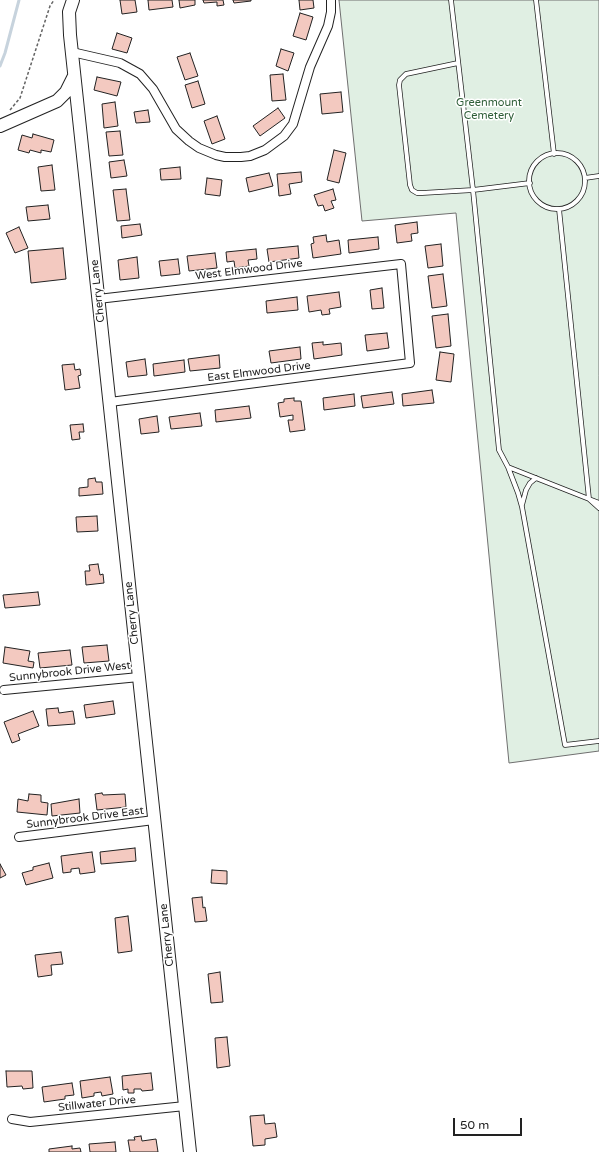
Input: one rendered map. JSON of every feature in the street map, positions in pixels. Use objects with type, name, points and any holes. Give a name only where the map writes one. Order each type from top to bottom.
[{"type":"street","name":"Cherry Lane","points":[[73,0],[69,12],[74,74],[190,1152]]},
{"type":"street","points":[[72,52],[120,63],[140,74],[153,89],[176,129],[199,148],[225,157],[250,156],[265,150],[284,136],[293,124],[310,67],[328,26],[332,12],[331,0]]},
{"type":"street","name":"Cherry Lane","points":[[0,126],[57,101],[66,92],[74,74]]},
{"type":"street","name":"West Elmwood Drive","points":[[98,299],[401,264],[410,363]]},
{"type":"street","name":"East Elmwood Drive","points":[[110,402],[410,363]]},
{"type":"street","name":"Sunnybrook Drive West","points":[[4,690],[139,677]]},
{"type":"street","name":"Sunnybrook Drive East","points":[[19,837],[154,820]]},
{"type":"street","name":"Stillwater Drive","points":[[12,1119],[30,1122],[185,1106]]},
{"type":"lane","points":[[450,0],[473,190],[499,450],[508,467],[522,508],[565,745],[599,741]]},
{"type":"lane","points":[[536,0],[554,154]]},
{"type":"lane","points":[[458,62],[406,74],[400,80],[399,85],[410,185],[412,190],[422,194],[530,183]]},
{"type":"lane","points":[[554,154],[570,156],[581,167],[585,178],[583,191],[579,198],[571,205],[559,209],[547,207],[540,203],[534,196],[530,183],[530,176],[538,161],[544,157],[554,154]]},
{"type":"lane","points":[[585,178],[599,176]]},
{"type":"lane","points":[[559,209],[589,499],[599,508]]},
{"type":"lane","points":[[508,467],[599,502]]},
{"type":"lane","points":[[522,508],[526,490],[530,483],[536,478]]},
{"type":"path","points":[[8,112],[20,98],[50,6],[54,0]]},
{"type":"green space","name":"Greenmount Cemetery","points":[[339,0],[599,0],[599,751],[509,763],[456,213],[362,221]]},
{"type":"building","points":[[120,0],[135,0],[137,12],[122,14]]},
{"type":"building","points":[[148,0],[172,0],[173,7],[149,10]]},
{"type":"building","points":[[179,0],[195,0],[195,5],[180,8]]},
{"type":"building","points":[[203,0],[223,0],[224,5],[217,6],[217,2],[204,3]]},
{"type":"building","points":[[233,0],[251,0],[251,1],[234,3]]},
{"type":"building","points":[[299,0],[313,0],[314,8],[300,10]]},
{"type":"building","points":[[300,13],[313,17],[306,40],[293,36]]},
{"type":"building","points":[[117,33],[132,38],[127,53],[112,49]]},
{"type":"building","points":[[281,49],[294,53],[288,71],[276,66]]},
{"type":"building","points":[[190,53],[198,76],[185,80],[177,57]]},
{"type":"building","points":[[283,74],[286,100],[272,101],[270,75]]},
{"type":"building","points":[[97,77],[121,82],[117,96],[94,90]]},
{"type":"building","points":[[198,81],[205,104],[192,108],[185,85]]},
{"type":"building","points":[[341,92],[343,112],[322,114],[320,94]]},
{"type":"building","points":[[115,102],[118,126],[104,128],[102,104]]},
{"type":"building","points":[[278,108],[285,118],[260,136],[253,126]]},
{"type":"building","points":[[148,110],[150,122],[136,123],[134,112]]},
{"type":"building","points":[[217,116],[225,139],[212,144],[204,121]]},
{"type":"building","points":[[120,131],[123,155],[109,156],[106,132]]},
{"type":"building","points":[[33,134],[54,140],[51,152],[41,150],[41,153],[30,150],[29,153],[18,150],[22,135],[32,138]]},
{"type":"building","points":[[334,150],[346,153],[339,183],[327,180]]},
{"type":"building","points":[[124,160],[127,176],[111,178],[109,162]]},
{"type":"building","points":[[52,165],[55,190],[41,191],[38,167]]},
{"type":"building","points":[[180,167],[181,179],[161,180],[160,169]]},
{"type":"building","points":[[301,172],[302,182],[289,184],[291,194],[279,196],[277,174]]},
{"type":"building","points":[[269,173],[273,186],[249,192],[246,178]]},
{"type":"building","points":[[207,178],[222,180],[220,196],[205,194]]},
{"type":"building","points":[[126,189],[130,220],[117,221],[113,190]]},
{"type":"building","points":[[333,189],[336,200],[331,201],[334,208],[325,211],[323,205],[318,206],[314,195]]},
{"type":"building","points":[[48,205],[50,219],[28,221],[26,207]]},
{"type":"building","points":[[417,222],[418,233],[411,234],[412,241],[397,243],[395,225]]},
{"type":"building","points":[[140,224],[142,235],[122,238],[121,226]]},
{"type":"building","points":[[19,227],[28,248],[15,253],[6,233]]},
{"type":"building","points":[[326,235],[327,242],[339,240],[341,254],[313,258],[311,244],[314,243],[313,237]]},
{"type":"building","points":[[378,237],[379,249],[349,253],[348,240]]},
{"type":"building","points":[[441,244],[443,266],[428,268],[425,246]]},
{"type":"building","points":[[298,246],[299,258],[269,262],[267,249]]},
{"type":"building","points":[[63,248],[66,279],[31,283],[28,251]]},
{"type":"building","points":[[256,249],[257,259],[248,260],[249,266],[235,268],[234,261],[227,262],[226,252]]},
{"type":"building","points":[[215,253],[217,268],[189,271],[187,256]]},
{"type":"building","points":[[137,257],[139,278],[120,280],[118,260]]},
{"type":"building","points":[[178,259],[180,274],[161,276],[159,261]]},
{"type":"building","points":[[443,274],[447,306],[432,308],[428,276]]},
{"type":"building","points":[[382,288],[384,308],[372,309],[370,290]]},
{"type":"building","points":[[339,292],[341,307],[329,309],[330,314],[322,315],[321,310],[309,312],[307,296]]},
{"type":"building","points":[[297,297],[298,310],[267,313],[266,301]]},
{"type":"building","points":[[448,314],[451,346],[436,348],[432,316]]},
{"type":"building","points":[[387,333],[389,348],[367,351],[365,335]]},
{"type":"building","points":[[323,342],[323,345],[341,343],[342,355],[314,359],[312,343]]},
{"type":"building","points":[[300,347],[301,359],[271,363],[269,351]]},
{"type":"building","points":[[440,352],[454,354],[451,382],[436,380]]},
{"type":"building","points":[[219,355],[220,368],[190,371],[188,359]]},
{"type":"building","points":[[145,359],[147,375],[128,377],[126,362]]},
{"type":"building","points":[[184,360],[185,372],[154,376],[153,364]]},
{"type":"building","points":[[74,364],[75,370],[80,369],[81,375],[78,376],[80,388],[65,390],[62,365]]},
{"type":"building","points":[[432,390],[434,403],[403,406],[402,394]]},
{"type":"building","points":[[392,392],[394,404],[363,408],[361,396]]},
{"type":"building","points":[[354,394],[355,406],[324,410],[323,398]]},
{"type":"building","points":[[294,398],[294,401],[301,401],[305,430],[290,432],[288,420],[293,420],[293,415],[280,417],[278,403],[284,402],[284,399]]},
{"type":"building","points":[[249,406],[251,418],[216,422],[215,410]]},
{"type":"building","points":[[200,413],[202,426],[171,429],[169,417]]},
{"type":"building","points":[[157,416],[159,432],[141,434],[139,419]]},
{"type":"building","points":[[83,424],[84,432],[79,432],[80,439],[72,440],[70,425]]},
{"type":"building","points":[[95,478],[96,482],[102,482],[103,494],[79,496],[79,488],[88,487],[88,479]]},
{"type":"building","points":[[97,516],[98,531],[77,532],[76,517]]},
{"type":"building","points":[[98,564],[100,575],[103,574],[104,583],[86,585],[85,571],[90,571],[89,565]]},
{"type":"building","points":[[38,592],[40,605],[5,608],[3,595]]},
{"type":"building","points":[[107,645],[109,661],[84,663],[82,647]]},
{"type":"building","points":[[5,647],[30,651],[28,661],[34,662],[33,668],[3,663]]},
{"type":"building","points":[[70,650],[72,665],[40,668],[38,653]]},
{"type":"building","points":[[113,701],[115,714],[86,718],[84,705]]},
{"type":"building","points":[[58,708],[59,713],[73,711],[75,724],[48,726],[46,709]]},
{"type":"building","points":[[33,711],[39,726],[18,734],[20,740],[12,743],[4,722]]},
{"type":"building","points":[[102,793],[103,795],[125,794],[126,807],[97,810],[95,794]]},
{"type":"building","points":[[29,794],[41,795],[41,802],[48,803],[47,815],[17,812],[18,799],[28,801]]},
{"type":"building","points":[[79,799],[80,813],[52,816],[51,804]]},
{"type":"building","points":[[135,848],[136,861],[101,864],[100,852]]},
{"type":"building","points":[[92,852],[95,872],[80,874],[79,868],[71,869],[71,872],[63,873],[61,856]]},
{"type":"building","points":[[49,863],[53,878],[26,885],[22,873],[33,870],[33,867]]},
{"type":"building","points":[[0,864],[6,875],[0,878]]},
{"type":"building","points":[[212,870],[227,871],[227,884],[211,883]]},
{"type":"building","points":[[202,897],[203,908],[205,907],[207,921],[195,922],[192,898]]},
{"type":"building","points":[[128,916],[132,951],[118,953],[115,918]]},
{"type":"building","points":[[61,952],[63,964],[51,965],[52,975],[38,977],[35,955]]},
{"type":"building","points":[[220,972],[223,1002],[211,1003],[208,974]]},
{"type":"building","points":[[227,1037],[230,1066],[217,1068],[215,1038]]},
{"type":"building","points":[[6,1071],[32,1071],[33,1088],[23,1089],[22,1086],[7,1087]]},
{"type":"building","points":[[151,1073],[153,1090],[142,1091],[141,1089],[134,1089],[134,1093],[128,1093],[128,1089],[123,1090],[122,1076]]},
{"type":"building","points":[[110,1077],[113,1094],[102,1096],[101,1092],[94,1093],[94,1096],[82,1098],[80,1081]]},
{"type":"building","points":[[72,1083],[74,1095],[65,1096],[65,1099],[44,1102],[42,1087]]},
{"type":"building","points":[[264,1115],[265,1124],[275,1123],[277,1137],[265,1139],[265,1145],[253,1146],[250,1116]]},
{"type":"building","points":[[141,1136],[142,1141],[156,1139],[158,1152],[130,1152],[128,1140],[135,1140],[134,1137]]},
{"type":"building","points":[[115,1142],[116,1152],[90,1152],[89,1144]]},
{"type":"building","points":[[72,1146],[72,1149],[80,1148],[81,1152],[49,1152],[49,1149]]},
{"type":"waterway","points":[[0,66],[5,53],[19,0]]}]
